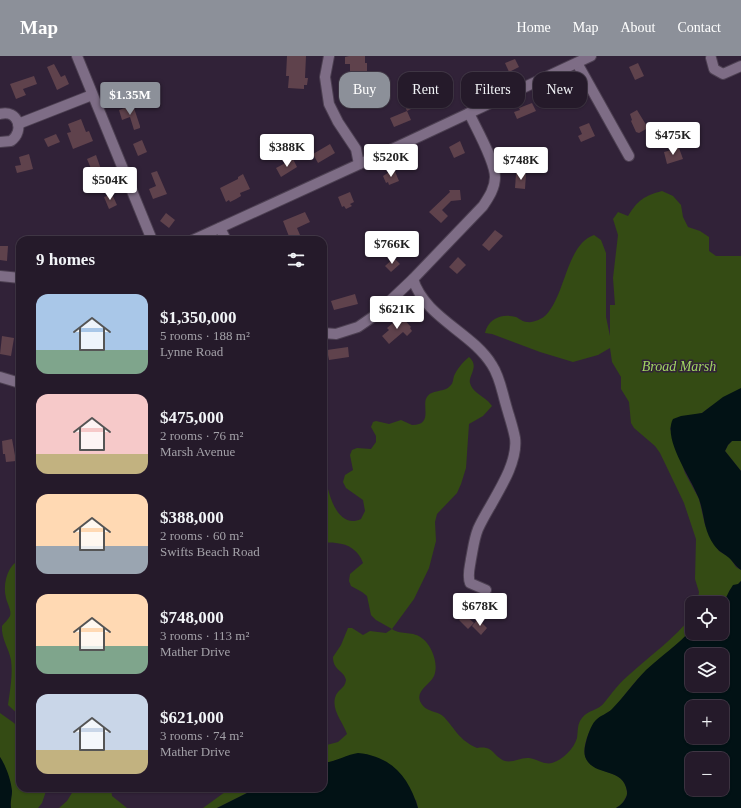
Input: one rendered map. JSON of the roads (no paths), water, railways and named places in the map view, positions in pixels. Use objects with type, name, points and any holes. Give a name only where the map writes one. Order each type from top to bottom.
[{"type":"street","points":[[77,56],[150,236]]},
{"type":"street","points":[[329,56],[325,77],[329,104],[338,122],[356,149],[359,164]]},
{"type":"street","points":[[202,236],[591,56]]},
{"type":"street","points":[[713,57],[714,69],[723,74],[741,66]]},
{"type":"street","points":[[577,63],[629,156]]},
{"type":"street","points":[[18,124],[92,95]]},
{"type":"street","points":[[327,333],[336,334],[358,327],[374,316],[413,279],[483,206],[492,192],[495,176],[491,163],[469,113]]},
{"type":"street","points":[[0,114],[9,114],[14,117],[18,124],[18,133],[16,138],[11,142],[0,142]]},
{"type":"street","points":[[220,228],[224,236]]},
{"type":"street","points":[[0,276],[16,278]]},
{"type":"street","points":[[413,279],[419,294],[427,304],[472,343],[493,365],[513,432],[515,444],[512,460],[504,482],[475,535],[469,570],[470,583],[486,590]]},
{"type":"street","points":[[0,378],[16,382]]},
{"type":"park label","name":"Broad Marsh","points":[[679,366]]}]
